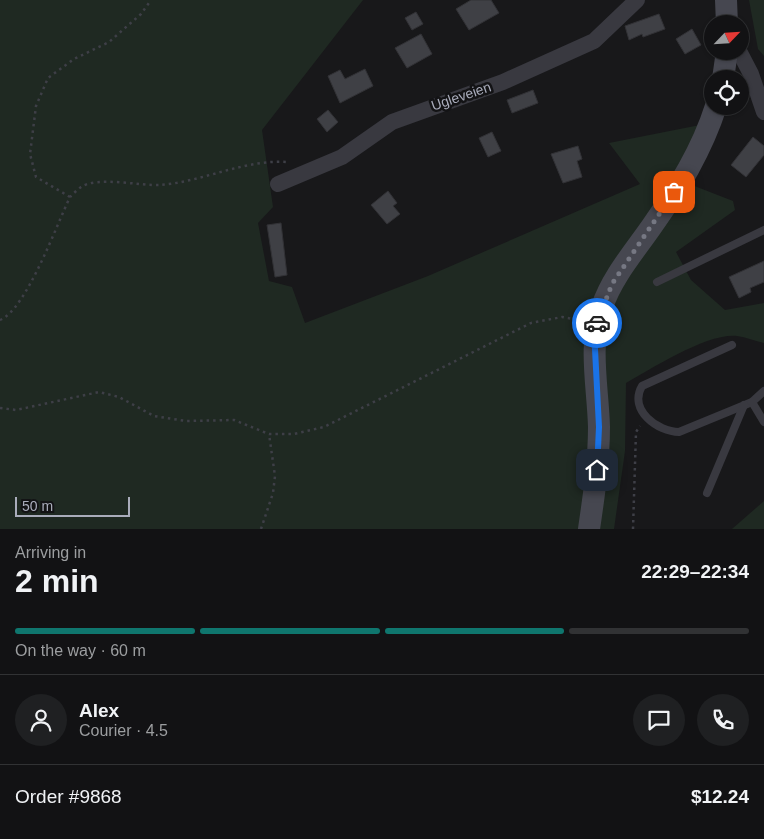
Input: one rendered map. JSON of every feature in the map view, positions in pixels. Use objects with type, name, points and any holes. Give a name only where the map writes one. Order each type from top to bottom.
[{"type":"main road","points":[[726,0],[727,15]]},
{"type":"main road","points":[[589,529],[597,470],[599,427],[595,349],[597,323],[612,284],[682,181],[701,144],[712,115]]},
{"type":"street","name":"Ugleveien","points":[[278,184],[342,157],[392,122],[503,82],[594,41],[637,0]]},
{"type":"street","points":[[744,60],[751,74],[764,112]]},
{"type":"lane","points":[[657,282],[764,230]]},
{"type":"lane","points":[[732,345],[642,386],[639,400],[641,409],[647,418],[665,430],[680,432],[744,406],[752,402],[764,391]]},
{"type":"lane","points":[[752,402],[764,422]]},
{"type":"lane","points":[[707,493],[744,406]]},
{"type":"path","points":[[70,197],[36,177],[30,154],[36,106],[48,78],[74,59],[109,42],[141,14],[151,0]]},
{"type":"path","points":[[0,320],[5,318],[22,301],[70,197],[82,186],[100,183],[159,185],[188,182],[220,171],[291,162]]},
{"type":"path","points":[[0,408],[16,410],[99,392],[119,396],[154,416],[186,422],[234,420],[269,434],[294,434],[324,427],[531,323],[562,317],[597,323]]},
{"type":"path","points":[[634,529],[636,432],[647,418]]},
{"type":"path","points":[[261,529],[273,493],[275,476],[269,434]]},
{"type":"shaded area","points":[[0,0],[363,0],[262,130],[273,207],[258,223],[269,281],[292,287],[305,323],[428,276],[640,184],[609,143],[700,125],[674,178],[733,201],[735,210],[676,252],[691,280],[725,310],[764,303],[764,343],[737,336],[711,340],[680,353],[626,383],[625,451],[614,529],[0,529]]},
{"type":"shaded area","points":[[749,0],[764,0],[764,56],[758,49]]},
{"type":"shaded area","points":[[764,501],[764,529],[732,529]]},
{"type":"building","points":[[471,0],[491,0],[499,13],[469,30],[456,9]]},
{"type":"building","points":[[416,12],[423,24],[412,30],[405,18]]},
{"type":"building","points":[[659,14],[665,29],[643,37],[642,34],[629,40],[625,26]]},
{"type":"building","points":[[692,29],[701,45],[685,54],[676,39]]},
{"type":"building","points":[[421,34],[432,54],[407,68],[395,48]]},
{"type":"building","points":[[365,69],[373,86],[340,103],[328,76],[340,70],[345,79]]},
{"type":"building","points":[[533,90],[538,103],[512,113],[507,100]]},
{"type":"building","points":[[328,110],[338,122],[327,132],[317,119]]},
{"type":"building","points":[[492,132],[501,151],[488,157],[479,138]]},
{"type":"building","points":[[753,137],[764,146],[764,155],[746,177],[731,165]]},
{"type":"building","points":[[578,146],[582,159],[577,161],[582,177],[563,183],[551,154]]},
{"type":"building","points":[[388,191],[397,203],[393,206],[400,214],[387,224],[371,205]]},
{"type":"building","points":[[281,223],[287,275],[275,277],[267,225]]},
{"type":"building","points":[[764,261],[764,282],[750,288],[751,292],[739,298],[729,277]]},
{"type":"way so far","points":[[597,323],[612,284],[674,192]]},
{"type":"route","points":[[597,323],[595,336],[599,427],[597,470]]}]
